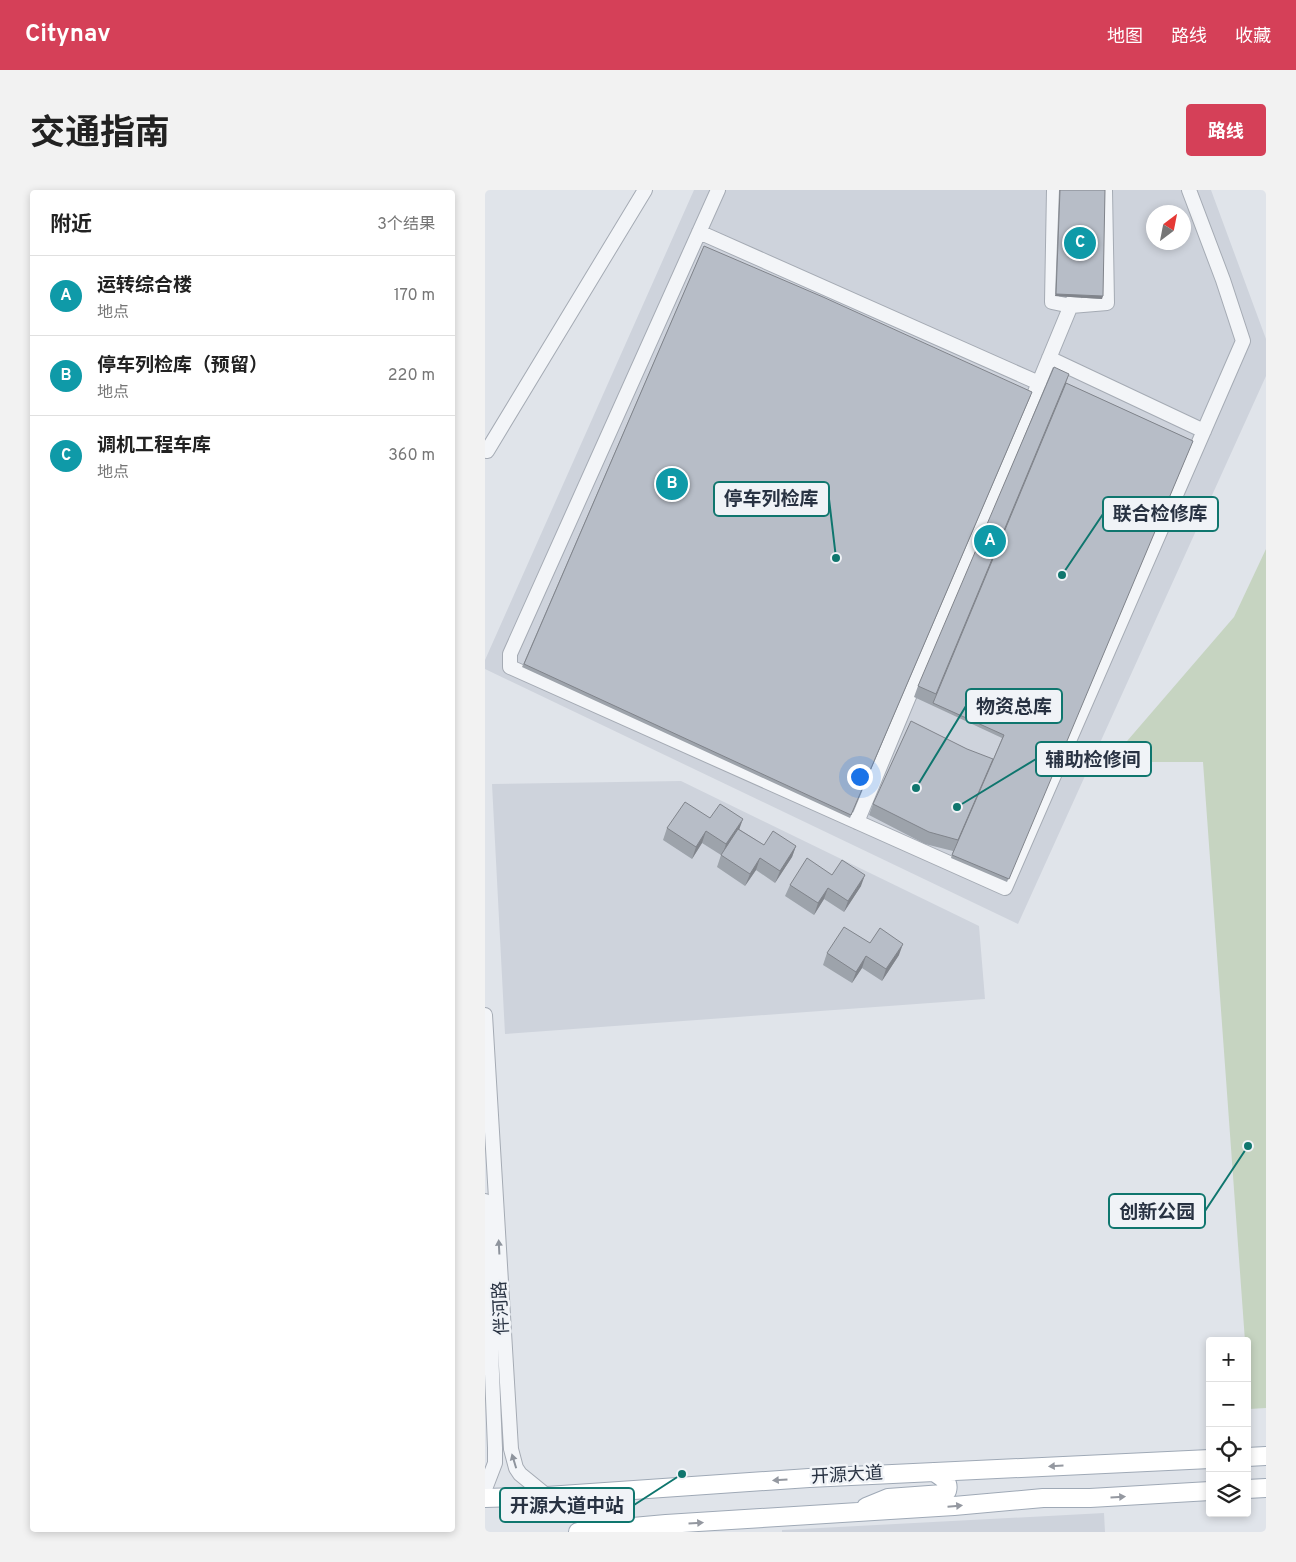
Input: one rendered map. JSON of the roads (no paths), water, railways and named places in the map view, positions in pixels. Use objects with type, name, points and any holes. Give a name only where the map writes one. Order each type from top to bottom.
[{"type":"main road","points":[[1251,1457],[1266,1456]]},
{"type":"main road","name":"开源大道","points":[[485,1498],[547,1496],[809,1478],[1206,1459]]},
{"type":"main road","points":[[854,1513],[888,1498],[943,1494],[947,1491],[948,1484],[934,1472]]},
{"type":"main road","points":[[1251,1489],[1266,1488]]},
{"type":"main road","name":"开源大道","points":[[578,1532],[666,1524],[854,1513],[1043,1498],[1090,1498],[1206,1491]]},
{"type":"street","points":[[485,451],[645,190]]},
{"type":"street","points":[[718,190],[614,434],[510,654],[511,667],[1005,888],[1243,341],[1223,280],[1189,190]]},
{"type":"street","points":[[1054,190],[1052,302],[1107,303],[1105,190]]},
{"type":"street","points":[[699,232],[1039,383]]},
{"type":"street","points":[[857,822],[1072,302]]},
{"type":"street","points":[[1049,358],[1204,431]]},
{"type":"street","points":[[941,582],[954,588]]},
{"type":"street","name":"伴河路","points":[[485,1015],[511,1449],[516,1468],[520,1474],[547,1496]]},
{"type":"street","name":"伴河路","points":[[485,1201],[495,1448],[495,1463],[485,1489]]},
{"type":"place","name":"调机工程车库","points":[[1080,243]]},
{"type":"place","name":"停车列检库（预留）","points":[[672,484]]},
{"type":"place","name":"运转综合楼","points":[[990,541]]},
{"type":"place","name":"停车列检库","points":[[836,558]]},
{"type":"place","name":"联合检修库","points":[[1062,575]]},
{"type":"place","name":"物资总库","points":[[916,788]]},
{"type":"place","name":"辅助检修间","points":[[957,807]]},
{"type":"place","name":"创新公园","points":[[1248,1146]]},
{"type":"place","name":"开源大道中站","points":[[682,1474]]}]
